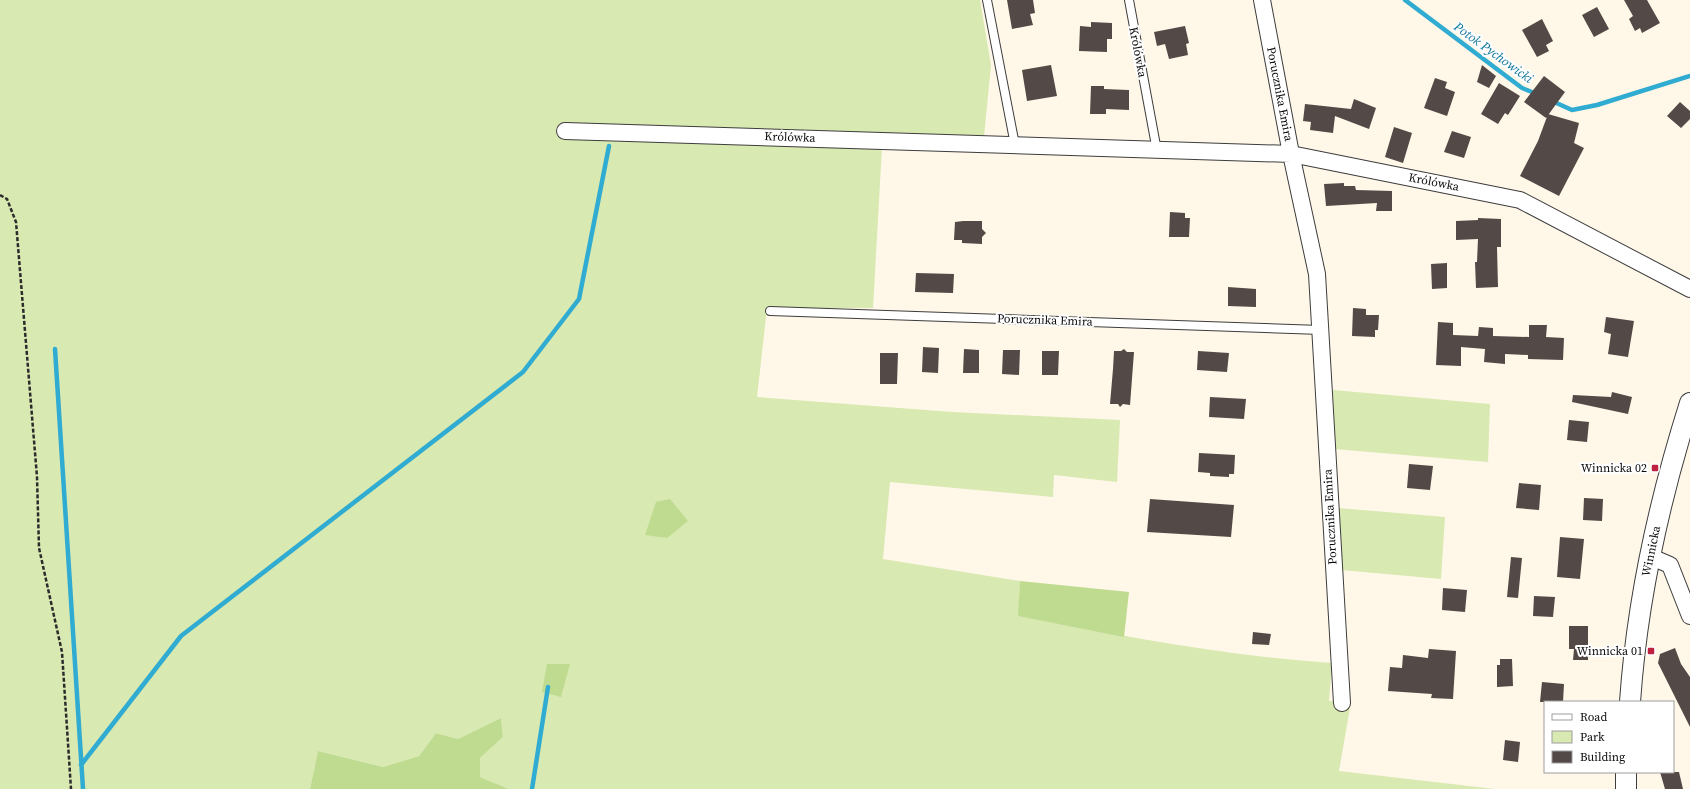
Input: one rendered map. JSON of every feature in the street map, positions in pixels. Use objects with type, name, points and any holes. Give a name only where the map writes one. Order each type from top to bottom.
[{"type":"street","name":"Porucznika Emira","points":[[1262,0],[1291,154],[1317,274],[1342,703]]},
{"type":"street","name":"Królówka","points":[[565,131],[1015,145],[1157,151],[1291,154],[1520,200],[1690,289]]},
{"type":"street","name":"Winnicka","points":[[1630,701],[1637,625],[1649,556],[1662,498],[1690,403]]},
{"type":"street","points":[[1649,556],[1670,565],[1690,616]]},
{"type":"street","points":[[1626,773],[1626,789]]},
{"type":"lane","points":[[987,0],[1015,145]]},
{"type":"lane","name":"Królówka","points":[[1128,0],[1157,151]]},
{"type":"lane","name":"Porucznika Emira","points":[[770,311],[1321,330]]},
{"type":"path","points":[[0,195],[7,199],[16,222],[37,477],[39,548],[62,652],[71,789]]},
{"type":"green space","points":[[0,0],[980,0],[991,65],[984,137],[882,147],[873,308],[767,308],[757,397],[952,412],[1120,420],[1117,482],[1054,475],[1053,497],[890,482],[883,559],[1020,581],[1019,616],[1136,638],[1253,656],[1332,663],[1329,701],[1351,702],[1339,771],[1495,789],[509,789],[480,777],[480,758],[503,737],[501,718],[458,739],[436,733],[419,756],[383,767],[318,751],[310,789],[0,789]]},
{"type":"green space","points":[[1333,390],[1490,404],[1488,462],[1334,449]]},
{"type":"green space","points":[[670,499],[688,521],[667,538],[645,535],[656,502]]},
{"type":"green space","points":[[1338,508],[1445,517],[1441,579],[1341,570]]},
{"type":"green space","points":[[1020,581],[1129,592],[1124,637],[1018,616]]},
{"type":"green space","points":[[547,664],[570,664],[561,697],[542,692]]},
{"type":"green space","points":[[501,718],[503,737],[480,758],[480,777],[509,789],[310,789],[318,751],[383,767],[419,756],[436,733],[458,739]]},
{"type":"building","points":[[1007,0],[1033,0],[1035,13],[1030,14],[1033,25],[1012,29]]},
{"type":"building","points":[[1624,0],[1647,0],[1660,23],[1642,33],[1640,28],[1635,31],[1629,19],[1633,16]]},
{"type":"building","points":[[1597,7],[1609,29],[1594,37],[1582,15]]},
{"type":"building","points":[[1542,19],[1553,41],[1546,45],[1549,51],[1537,57],[1522,30]]},
{"type":"building","points":[[1091,22],[1112,23],[1112,39],[1107,39],[1107,52],[1079,51],[1080,26],[1091,27]]},
{"type":"building","points":[[1185,26],[1189,43],[1186,44],[1188,55],[1169,59],[1165,44],[1157,46],[1154,32]]},
{"type":"building","points":[[1051,65],[1057,96],[1027,101],[1022,70]]},
{"type":"building","points":[[1482,65],[1496,76],[1489,88],[1477,82]]},
{"type":"building","points":[[1544,76],[1565,92],[1546,118],[1524,102]]},
{"type":"building","points":[[1435,78],[1447,82],[1445,88],[1455,92],[1447,116],[1424,108]]},
{"type":"building","points":[[1499,83],[1520,96],[1508,115],[1505,113],[1498,124],[1481,114]]},
{"type":"building","points":[[1091,86],[1104,86],[1104,89],[1129,90],[1129,110],[1106,109],[1106,114],[1090,114]]},
{"type":"building","points":[[1354,99],[1376,108],[1369,129],[1335,116],[1333,133],[1310,130],[1311,122],[1303,121],[1305,104],[1351,109]]},
{"type":"building","points":[[1680,102],[1690,111],[1690,119],[1681,128],[1667,116]]},
{"type":"building","points":[[1548,114],[1579,123],[1574,143],[1584,148],[1559,196],[1520,176],[1538,141]]},
{"type":"building","points":[[1394,127],[1412,133],[1403,163],[1385,157]]},
{"type":"building","points":[[1452,131],[1471,137],[1464,158],[1444,152]]},
{"type":"building","points":[[1344,183],[1344,186],[1355,186],[1356,190],[1392,191],[1392,211],[1376,211],[1377,203],[1326,206],[1324,184]]},
{"type":"building","points":[[1170,212],[1185,213],[1185,218],[1190,218],[1189,237],[1169,237]]},
{"type":"building","points":[[1478,218],[1501,219],[1501,247],[1497,247],[1498,287],[1476,288],[1475,262],[1477,262],[1478,239],[1456,240],[1456,221],[1478,220]]},
{"type":"building","points":[[982,221],[982,229],[986,233],[982,237],[982,244],[962,243],[962,240],[954,240],[955,222]]},
{"type":"building","points":[[1447,263],[1447,288],[1432,289],[1431,264]]},
{"type":"building","points":[[916,273],[954,274],[953,293],[915,292]]},
{"type":"building","points":[[1228,287],[1256,289],[1256,307],[1228,306]]},
{"type":"building","points":[[1353,308],[1366,309],[1366,315],[1379,315],[1378,330],[1375,330],[1375,337],[1352,336]]},
{"type":"building","points":[[1606,317],[1634,321],[1628,357],[1608,354],[1611,334],[1604,332]]},
{"type":"building","points":[[1438,322],[1453,323],[1453,335],[1478,336],[1479,327],[1493,328],[1493,336],[1529,337],[1529,325],[1547,325],[1546,337],[1564,338],[1563,360],[1528,359],[1528,355],[1505,354],[1505,364],[1484,362],[1485,349],[1461,347],[1461,366],[1436,365]]},
{"type":"building","points":[[923,347],[939,348],[938,373],[922,372]]},
{"type":"building","points":[[964,349],[979,350],[979,373],[963,373]]},
{"type":"building","points":[[1124,349],[1127,352],[1134,352],[1130,405],[1123,404],[1120,407],[1118,404],[1110,404],[1114,351],[1121,351]]},
{"type":"building","points":[[1003,350],[1020,350],[1019,375],[1002,374]]},
{"type":"building","points":[[1042,351],[1059,351],[1058,375],[1042,375]]},
{"type":"building","points":[[1198,351],[1229,353],[1227,372],[1197,370]]},
{"type":"building","points":[[880,353],[898,353],[897,384],[880,384]]},
{"type":"building","points":[[1612,392],[1632,397],[1628,414],[1572,402],[1573,395],[1611,397]]},
{"type":"building","points":[[1210,397],[1246,399],[1244,419],[1209,417]]},
{"type":"building","points":[[1569,420],[1589,422],[1587,442],[1567,440]]},
{"type":"building","points":[[1199,453],[1235,455],[1234,474],[1229,474],[1229,477],[1210,476],[1210,473],[1198,472]]},
{"type":"building","points":[[1409,464],[1433,466],[1430,490],[1407,488]]},
{"type":"building","points":[[1519,483],[1541,485],[1539,510],[1516,508]]},
{"type":"building","points":[[1584,498],[1603,499],[1602,521],[1583,520]]},
{"type":"building","points":[[1150,499],[1234,505],[1231,537],[1147,532]]},
{"type":"building","points":[[1560,537],[1584,539],[1580,579],[1557,577]]},
{"type":"building","points":[[1511,557],[1522,558],[1518,598],[1507,597]]},
{"type":"building","points":[[1443,588],[1467,590],[1465,612],[1442,610]]},
{"type":"building","points":[[1534,596],[1555,597],[1553,617],[1533,616]]},
{"type":"building","points":[[1569,626],[1588,626],[1588,660],[1573,660],[1574,649],[1569,649]]},
{"type":"building","points":[[1253,632],[1271,634],[1269,645],[1252,644]]},
{"type":"building","points":[[1675,648],[1681,664],[1690,677],[1690,727],[1658,663],[1660,654]]},
{"type":"building","points":[[1429,649],[1456,651],[1453,699],[1431,698],[1432,694],[1388,691],[1390,667],[1402,668],[1403,655],[1428,658]]},
{"type":"building","points":[[1500,659],[1512,659],[1513,686],[1497,687],[1497,665],[1500,665]]},
{"type":"building","points":[[1542,682],[1564,684],[1563,701],[1540,702]]},
{"type":"building","points":[[1505,740],[1520,742],[1518,762],[1503,760]]},
{"type":"building","points":[[1679,772],[1683,789],[1665,789],[1660,773]]},
{"type":"waterway","name":"Potok Pychowicki","points":[[1405,0],[1522,88],[1537,94]]},
{"type":"waterway","name":"Potok Pychowicki","points":[[1552,101],[1572,110],[1597,105],[1690,76]]},
{"type":"waterway","points":[[81,765],[181,636],[523,372],[579,299],[609,146]]},
{"type":"waterway","points":[[55,349],[83,789]]},
{"type":"waterway","points":[[532,789],[548,687]]},
{"type":"place","name":"Winnicka 02","points":[[1655,468]]},
{"type":"place","name":"Winnicka 01","points":[[1651,651]]}]
